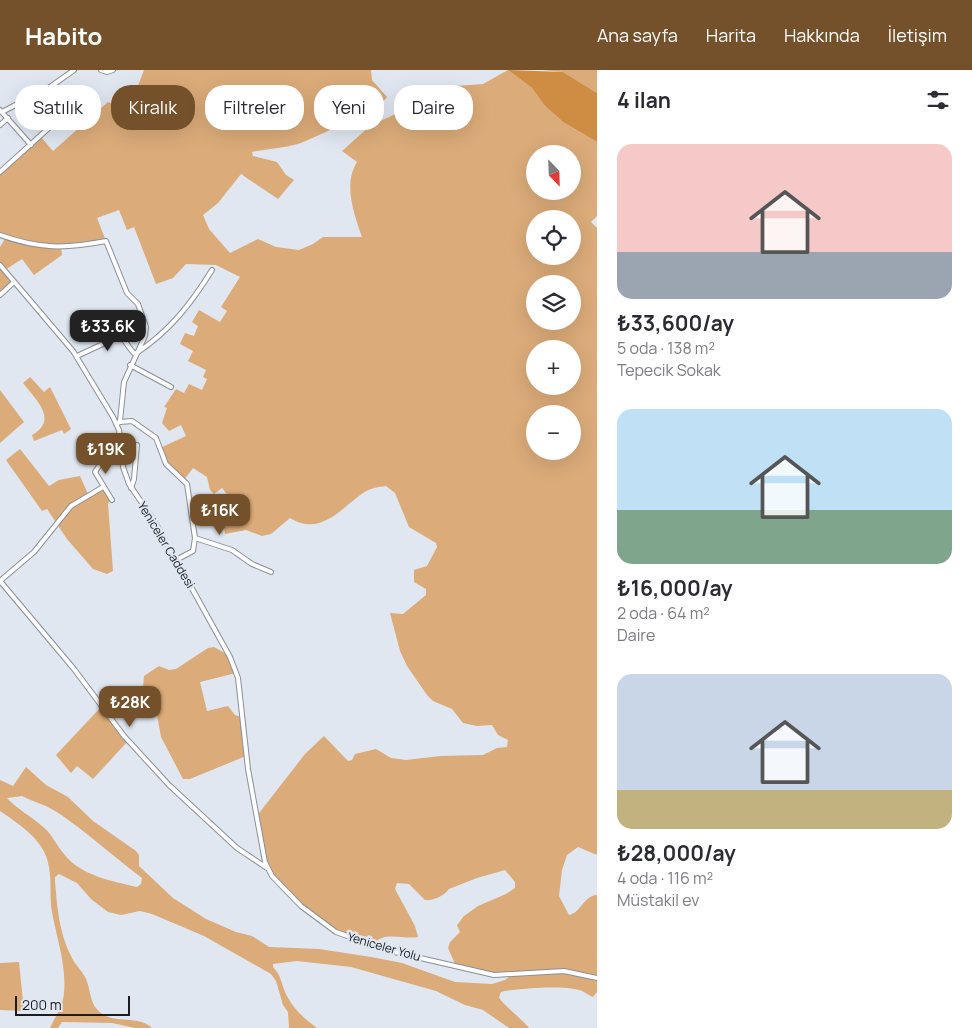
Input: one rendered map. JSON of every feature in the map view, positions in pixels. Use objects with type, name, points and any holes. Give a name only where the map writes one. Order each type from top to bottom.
[{"type":"street","points":[[31,145],[1,111],[50,86],[74,70]]},
{"type":"street","points":[[101,70],[107,72],[113,70]]},
{"type":"street","points":[[0,125],[8,118]]},
{"type":"street","points":[[0,172],[47,130]]},
{"type":"street","points":[[0,235],[20,243],[44,247],[73,247],[106,241],[127,293],[136,302],[144,322],[145,336],[130,365],[122,390],[118,424],[132,421],[154,435],[166,464],[185,482],[189,491],[195,538],[193,551],[176,560]]},
{"type":"street","name":"Yeniceler Caddesi","points":[[0,265],[77,356],[118,424],[125,473],[131,488],[155,522],[212,624]]},
{"type":"street","points":[[135,354],[163,334],[212,270]]},
{"type":"street","points":[[0,296],[14,282]]},
{"type":"street","points":[[77,356],[120,336],[127,347],[135,354]]},
{"type":"street","points":[[130,365],[171,387]]},
{"type":"street","points":[[131,488],[134,479],[137,444]]},
{"type":"street","points":[[112,500],[96,477],[95,470],[122,456]]},
{"type":"street","points":[[0,589],[1,582],[34,552],[71,506],[103,487]]},
{"type":"street","points":[[195,538],[232,550],[252,564],[271,572]]},
{"type":"street","points":[[1,582],[74,669],[128,741],[169,785],[237,848],[267,868]]},
{"type":"street","name":"Yeniceler Yolu","points":[[212,624],[230,657],[238,678],[248,769],[267,868],[284,890],[315,918],[336,932],[362,942],[494,975],[564,972],[597,978]]},
{"type":"shaded area","points":[[144,70],[371,70],[372,80],[376,85],[314,85],[314,130],[329,130],[298,144],[252,152],[253,156],[277,162],[286,175],[294,180],[278,199],[241,174],[218,203],[203,215],[209,229],[230,253],[258,239],[276,247],[299,250],[323,237],[362,237],[353,209],[350,189],[353,171],[357,162],[342,151],[365,130],[384,130],[384,119],[394,115],[394,130],[473,130],[473,85],[470,85],[483,84],[508,70],[532,88],[545,106],[563,122],[597,142],[597,216],[591,222],[597,228],[597,855],[578,847],[567,855],[562,870],[559,896],[569,915],[577,911],[589,898],[597,895],[597,992],[593,997],[572,988],[529,988],[501,992],[500,999],[529,1028],[509,1028],[483,1010],[465,1005],[436,991],[351,967],[297,961],[273,964],[293,1006],[317,1028],[289,1028],[288,1012],[283,1005],[276,981],[271,974],[204,936],[152,914],[140,911],[121,915],[108,912],[91,899],[77,883],[59,874],[55,877],[55,881],[61,929],[73,959],[86,979],[93,1004],[104,1015],[116,1019],[142,1022],[152,1028],[135,1028],[112,1023],[62,1022],[58,1028],[50,1028],[62,1002],[64,971],[51,906],[48,862],[43,849],[33,836],[0,811],[0,780],[13,786],[26,767],[46,785],[68,797],[93,821],[136,851],[139,855],[139,866],[173,898],[206,919],[236,932],[252,936],[269,947],[319,949],[371,957],[402,963],[455,982],[492,984],[505,980],[510,976],[494,975],[456,966],[448,948],[450,942],[460,932],[457,925],[464,916],[478,906],[515,888],[515,882],[505,870],[449,889],[438,898],[431,900],[425,900],[409,884],[397,883],[395,889],[415,926],[418,937],[394,936],[382,938],[373,945],[346,936],[315,918],[267,868],[256,817],[305,754],[324,736],[348,761],[352,760],[355,754],[376,749],[391,758],[406,760],[440,756],[483,755],[497,748],[507,747],[508,740],[498,735],[492,725],[477,726],[463,723],[452,709],[433,701],[407,666],[400,651],[390,613],[403,614],[426,595],[426,589],[414,582],[414,570],[427,566],[437,547],[436,543],[409,527],[395,493],[386,486],[374,488],[363,493],[338,513],[321,522],[301,523],[290,518],[271,534],[262,536],[246,530],[225,534],[224,527],[230,525],[228,513],[233,511],[230,498],[222,488],[214,494],[210,490],[207,477],[193,468],[184,480],[171,469],[160,448],[186,436],[181,425],[169,431],[162,423],[167,408],[164,407],[176,389],[184,393],[189,384],[202,390],[207,379],[203,377],[206,370],[188,361],[193,351],[180,344],[185,333],[194,336],[198,326],[192,322],[199,310],[220,322],[227,311],[221,307],[240,277],[216,265],[186,264],[173,278],[156,284],[134,227],[127,230],[119,210],[97,218],[106,241],[61,247],[62,255],[34,275],[22,259],[5,270],[14,282],[0,295],[0,247],[6,237],[0,235],[0,172],[40,136],[53,151],[77,130],[101,130],[101,108],[108,102],[111,103],[111,130],[195,130],[195,85],[138,85]],"holes":[[[22,796],[56,811],[142,878],[141,884],[137,887],[117,882],[88,873],[79,868],[64,854],[39,823],[7,798]]]},
{"type":"shaded area","points":[[508,70],[563,72],[597,93],[597,142],[563,122],[545,106],[532,88]]},
{"type":"shaded area","points":[[542,70],[597,70],[597,93],[563,72]]},
{"type":"shaded area","points":[[30,377],[44,392],[50,387],[71,429],[64,434],[62,430],[34,441],[32,435],[44,423],[44,416],[39,403],[23,383]]},
{"type":"shaded area","points":[[0,390],[24,422],[0,443]]},
{"type":"shaded area","points":[[20,449],[49,486],[59,480],[80,476],[88,494],[103,487],[111,498],[108,504],[113,571],[107,574],[93,569],[67,539],[47,509],[42,511],[6,460]]},
{"type":"shaded area","points":[[214,647],[230,656],[236,673],[200,682],[207,711],[228,706],[235,715],[241,717],[246,756],[190,779],[183,779],[161,737],[157,715],[142,698],[144,676],[159,666],[169,670],[176,669],[208,648]]},
{"type":"shaded area","points":[[101,707],[128,741],[93,779],[77,766],[71,773],[56,755]]},
{"type":"shaded area","points":[[19,962],[24,1011],[0,1010],[0,963]]}]
